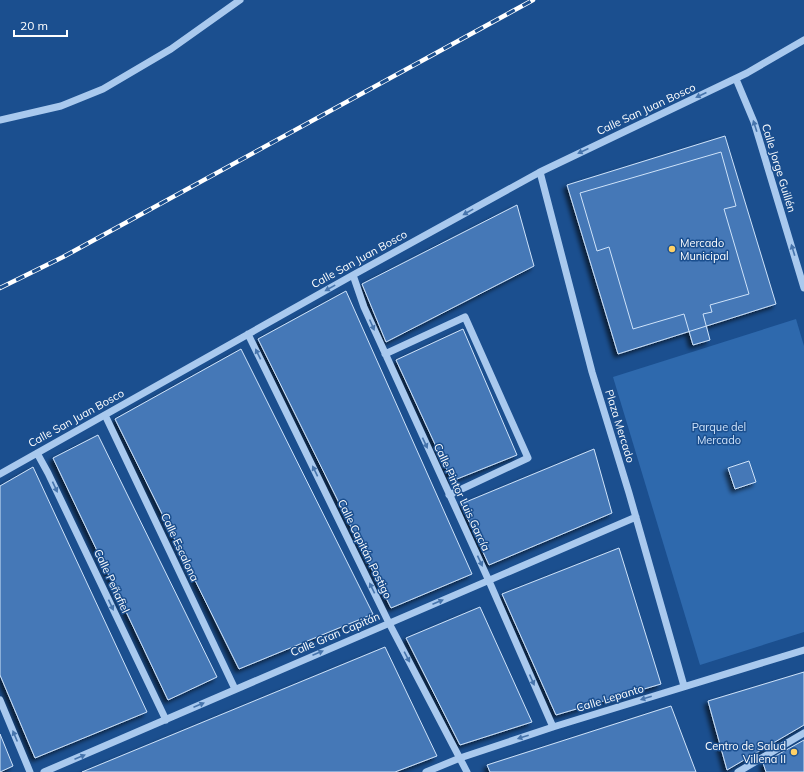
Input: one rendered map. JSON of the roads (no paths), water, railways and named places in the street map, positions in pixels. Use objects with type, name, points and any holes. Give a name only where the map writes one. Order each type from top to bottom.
[{"type":"street","points":[[0,120],[19,117],[61,106],[103,89],[171,49],[240,0]]},
{"type":"street","name":"Calle San Juan Bosco","points":[[0,474],[353,275],[540,172],[736,79],[804,40]]},
{"type":"street","name":"Calle Jorge Guillén","points":[[736,79],[754,122],[804,288]]},
{"type":"street","name":"Plaza Mercado","points":[[540,172],[592,372],[636,517],[684,686]]},
{"type":"street","name":"Calle Pintor Luis García","points":[[353,275],[364,307],[489,580],[553,727]]},
{"type":"street","points":[[385,354],[466,317],[528,458],[449,495]]},
{"type":"street","name":"Calle Capitán Postigo","points":[[248,334],[389,623],[467,772]]},
{"type":"street","name":"Calle Escalona","points":[[105,415],[235,689]]},
{"type":"street","name":"Calle Peñafiel","points":[[37,453],[48,473],[166,720]]},
{"type":"street","name":"Calle Gran Capitán","points":[[44,772],[636,517]]},
{"type":"street","name":"Calle Lepanto","points":[[426,772],[460,758],[553,727],[804,650]]},
{"type":"street","points":[[0,700],[30,772]]},
{"type":"street","points":[[738,772],[804,733]]},
{"type":"railway","points":[[0,288],[63,257],[533,0]]},
{"type":"place","name":"Mercado Municipal","points":[[672,249]]},
{"type":"place","name":"Centro de Salud Villena II","points":[[794,752]]},
{"type":"park label","name":"Parque del Mercado","points":[[719,433]]}]
